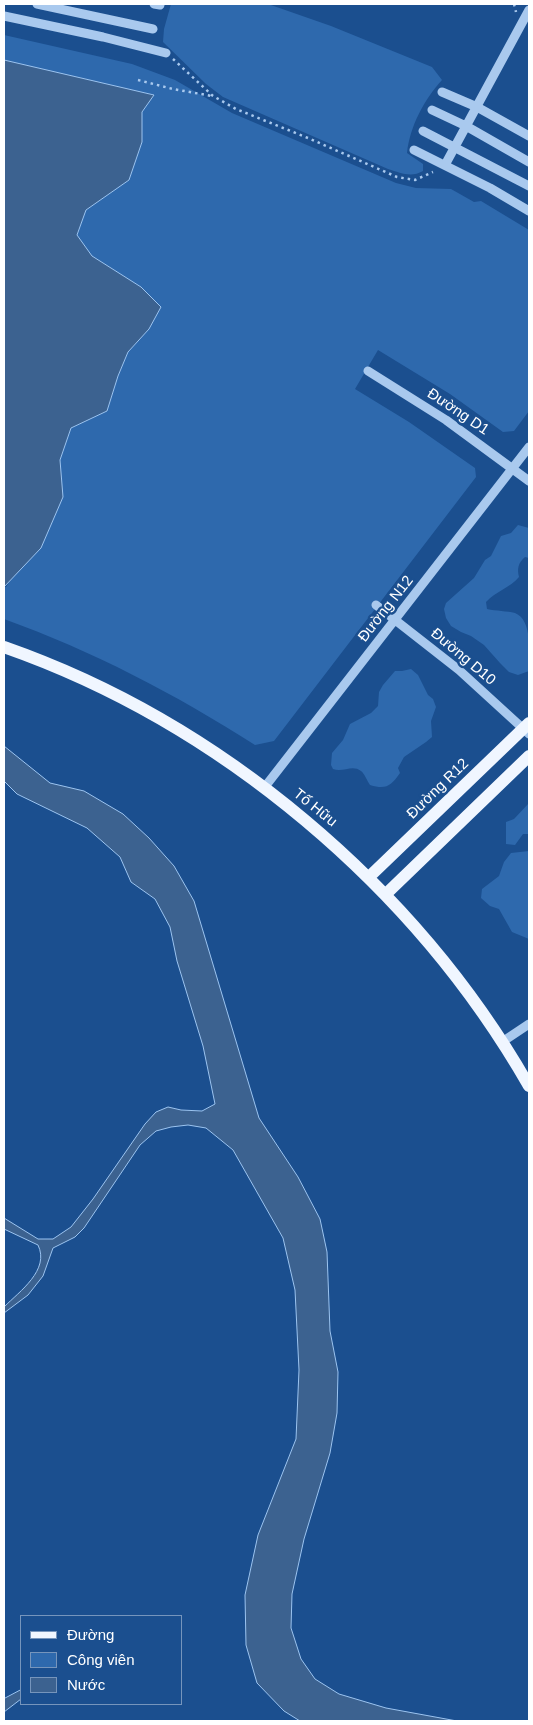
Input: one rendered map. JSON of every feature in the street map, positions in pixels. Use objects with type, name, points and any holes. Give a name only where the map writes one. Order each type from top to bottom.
[{"type":"main road","name":"Tố Hữu","points":[[4,647],[49,664],[110,693],[189,737],[264,788],[348,857],[414,925],[457,978],[502,1042],[529,1086]]},
{"type":"main road","name":"Đường R12","points":[[369,878],[527,729]]},
{"type":"main road","points":[[386,894],[529,756]]},
{"type":"street","points":[[37,4],[153,30]]},
{"type":"street","points":[[445,165],[529,10]]},
{"type":"street","points":[[4,16],[103,37],[166,53]]},
{"type":"street","points":[[442,92],[477,107],[529,136]]},
{"type":"street","points":[[432,110],[466,126],[529,162]]},
{"type":"street","points":[[423,131],[529,186]]},
{"type":"street","points":[[414,150],[529,210]]},
{"type":"street","name":"Đường D1","points":[[368,371],[446,420],[529,481]]},
{"type":"street","name":"Đường N12","points":[[264,788],[529,447]]},
{"type":"street","name":"Đường D10","points":[[376,605],[459,670],[527,729]]},
{"type":"street","points":[[502,1042],[529,1024]]},
{"type":"path","points":[[166,53],[213,96],[236,109],[397,177],[415,180],[445,165]]},
{"type":"path","points":[[138,80],[213,96]]},
{"type":"green space","points":[[171,4],[268,4],[331,26],[432,67],[442,80],[429,96],[419,114],[411,133],[407,153],[423,164],[423,171],[410,174],[388,169],[223,97],[206,84],[163,42],[164,29]]},
{"type":"green space","points":[[4,35],[132,64],[175,80],[232,113],[396,183],[416,188],[451,189],[474,202],[481,201],[529,230],[529,411],[514,431],[503,432],[450,394],[378,350],[355,389],[409,422],[475,468],[476,477],[274,741],[255,745],[195,708],[133,675],[70,645],[4,619],[4,587],[6,587],[63,497],[60,460],[71,428],[107,411],[128,352],[149,329],[141,287],[92,256],[77,235],[86,210],[129,180],[142,142],[142,112],[154,95],[4,60]]},
{"type":"green space","points":[[518,525],[529,528],[529,558],[525,557],[519,564],[519,577],[486,602],[487,609],[515,613],[525,623],[529,639],[529,671],[518,675],[509,672],[484,645],[451,626],[446,618],[444,609],[446,603],[474,578],[485,560],[491,556],[501,536],[511,533]]},
{"type":"green space","points":[[411,669],[418,675],[436,707],[431,721],[432,737],[404,757],[398,768],[400,773],[388,786],[370,785],[364,774],[358,769],[333,769],[331,765],[332,753],[343,740],[350,724],[371,713],[378,706],[379,692],[395,671]]},
{"type":"green space","points":[[529,803],[529,834],[523,834],[515,845],[506,844],[506,822],[514,819]]},
{"type":"green space","points":[[529,851],[529,939],[512,932],[499,909],[490,906],[481,898],[482,889],[499,876],[504,862],[511,853]]},
{"type":"water","points":[[4,60],[154,95],[142,112],[142,142],[129,180],[86,210],[77,235],[92,256],[141,287],[161,307],[149,329],[128,352],[107,411],[71,428],[60,460],[63,497],[41,548],[4,587]]},
{"type":"water","points":[[4,746],[50,783],[84,791],[123,814],[149,838],[174,866],[194,901],[259,1118],[298,1177],[320,1219],[327,1252],[330,1331],[338,1372],[337,1413],[330,1453],[304,1539],[292,1594],[291,1628],[301,1659],[315,1679],[339,1694],[386,1708],[457,1721],[300,1721],[284,1711],[257,1683],[246,1645],[245,1595],[258,1535],[296,1439],[299,1370],[295,1290],[283,1238],[233,1150],[206,1128],[188,1125],[156,1131],[140,1145],[84,1228],[75,1237],[53,1248],[43,1276],[28,1295],[4,1313],[4,1307],[32,1279],[40,1263],[41,1254],[38,1245],[4,1229],[4,1218],[38,1239],[53,1239],[71,1227],[93,1199],[145,1124],[156,1112],[168,1107],[202,1111],[215,1104],[203,1046],[177,961],[170,927],[155,899],[131,882],[120,857],[87,828],[17,794],[4,781]]},
{"type":"water","points":[[20,1691],[20,1700],[4,1712],[4,1699]]}]
